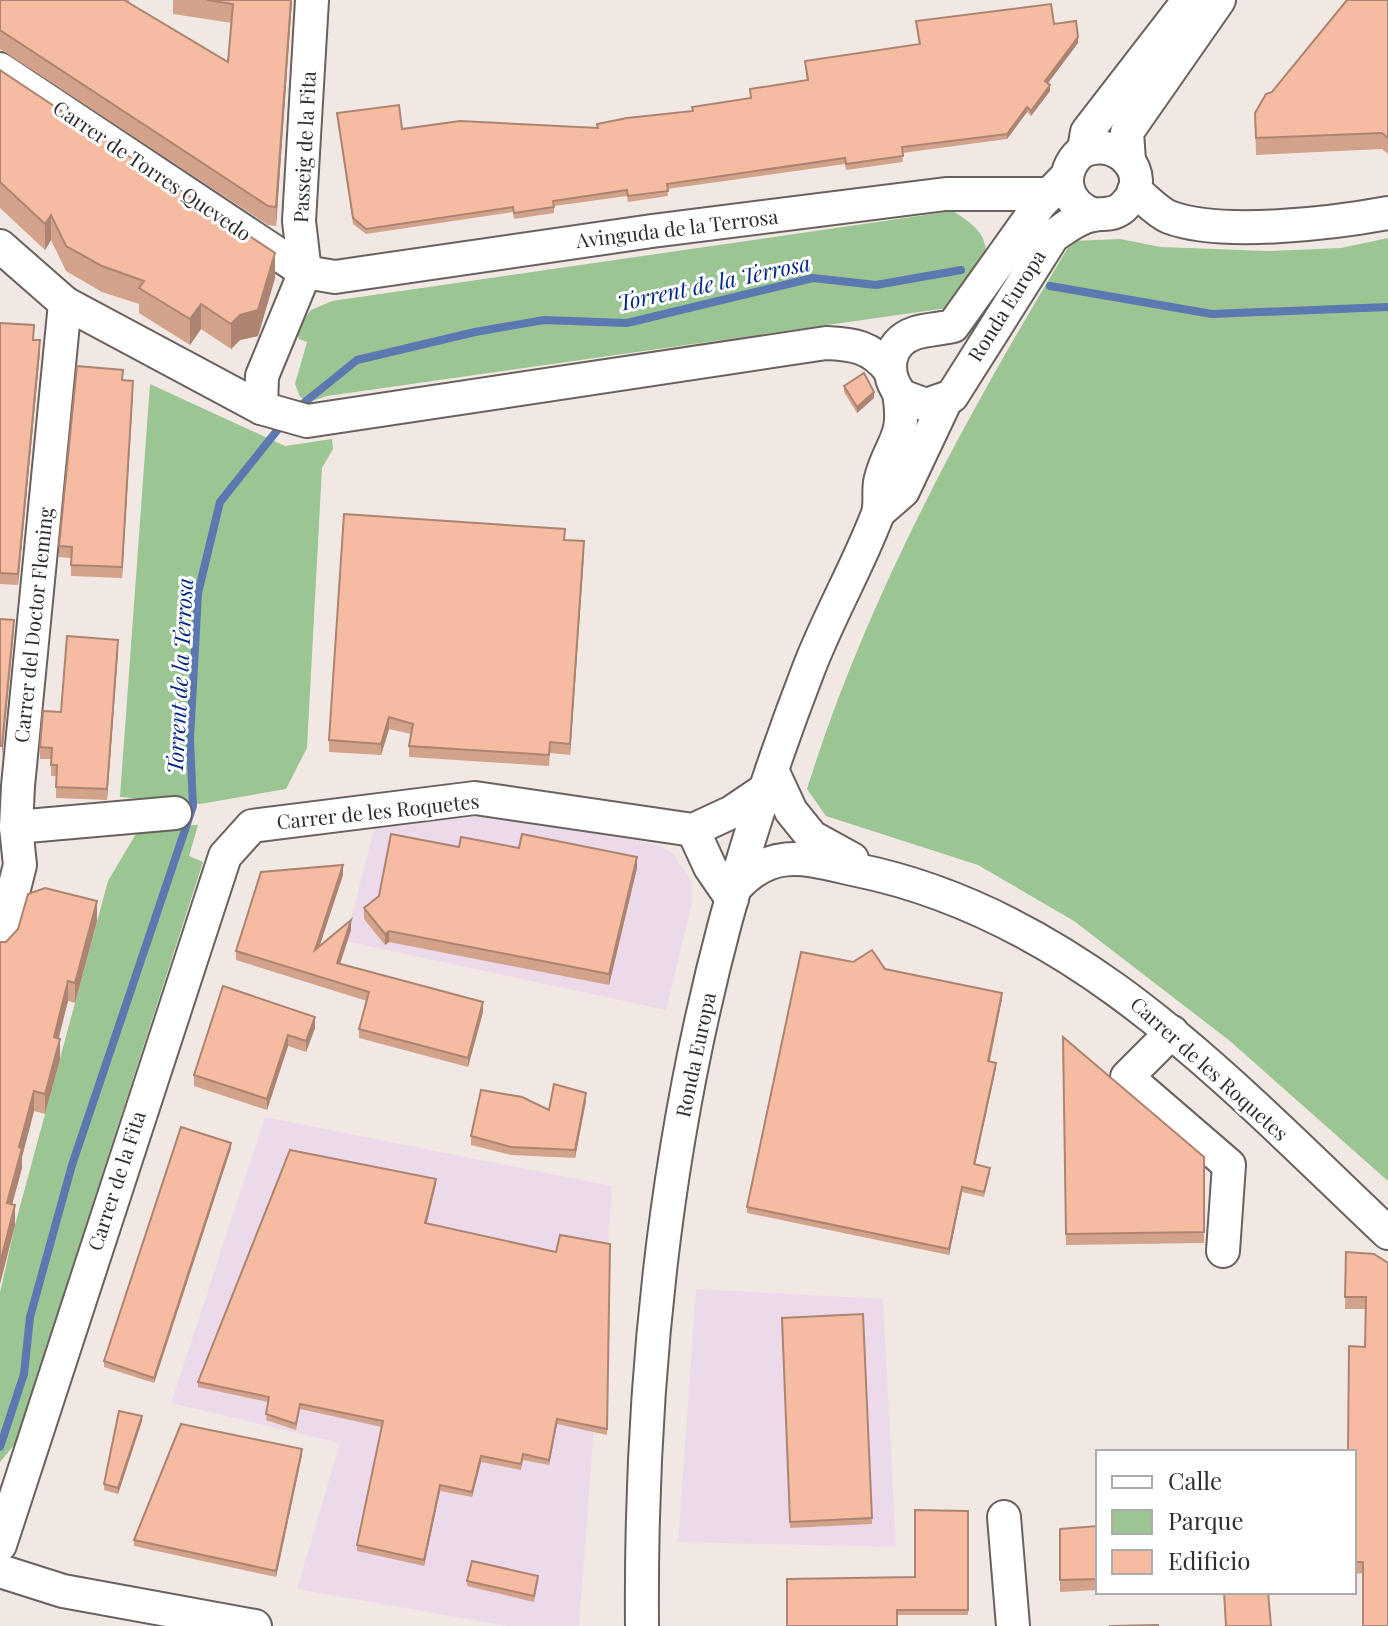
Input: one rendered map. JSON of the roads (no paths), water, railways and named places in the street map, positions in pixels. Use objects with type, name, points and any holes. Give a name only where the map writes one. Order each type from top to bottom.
[{"type":"street","name":"Passeig de la Fita","points":[[305,272],[299,221],[312,0]]},
{"type":"street","name":"Ronda Europa","points":[[642,1626],[642,1486],[656,1293],[677,1146],[734,894],[769,779],[812,660],[879,512],[881,479],[900,432],[903,415],[894,381],[892,355],[900,342],[916,332],[953,326],[1058,186],[1072,161],[1084,150],[1087,132],[1196,0]]},
{"type":"street","name":"Ronda Europa","points":[[879,512],[903,491],[954,388],[1041,250],[1073,222],[1118,195],[1127,132],[1196,0]]},
{"type":"street","name":"Carrer de Torres Quevedo","points":[[0,69],[305,272]]},
{"type":"street","points":[[1084,150],[1109,147],[1118,195]]},
{"type":"street","name":"Avinguda de la Terrosa","points":[[305,272],[335,277],[652,231],[946,194],[1058,186]]},
{"type":"street","points":[[1058,186],[1073,201],[1118,195],[1168,216],[1195,222],[1290,225],[1388,213]]},
{"type":"street","points":[[0,246],[65,303],[261,408],[307,421],[826,343],[862,347],[876,353],[894,381],[922,405],[954,388]]},
{"type":"street","points":[[261,408],[262,376],[305,272]]},
{"type":"street","name":"Carrer del Doctor Fleming","points":[[0,944],[7,898],[20,865],[9,789],[65,303]]},
{"type":"street","name":"Ronda Europa","points":[[931,331],[947,337],[963,359],[954,388]]},
{"type":"street","points":[[208,380],[250,364],[277,337]]},
{"type":"street","points":[[769,779],[812,837],[879,874],[798,858],[754,868],[734,894],[710,867],[693,830],[732,812],[769,779]]},
{"type":"street","name":"Carrer de les Roquetes","points":[[252,826],[475,798],[693,830]]},
{"type":"street","points":[[16,827],[175,813]]},
{"type":"street","name":"Carrer de la Fita","points":[[0,1545],[225,856],[252,826]]},
{"type":"street","name":"Carrer de les Roquetes","points":[[879,874],[973,907],[1070,956],[1151,1013],[1388,1233]]},
{"type":"street","points":[[1172,1032],[1127,1077],[1229,1165],[1223,1251]]},
{"type":"street","points":[[1004,1517],[1013,1626]]},
{"type":"street","points":[[0,1571],[63,1591],[255,1626]]},
{"type":"waterway","name":"Torrent de la Terrosa","points":[[295,410],[357,360],[475,332],[544,320],[627,323],[813,278],[876,285],[961,270]]},
{"type":"waterway","name":"Torrent de la Terrosa","points":[[1050,286],[1212,314],[1388,307]]},
{"type":"waterway","name":"Torrent de la Terrosa","points":[[0,1447],[24,1374],[30,1317],[72,1165],[193,806],[190,739],[198,593],[220,502],[283,423]]}]
